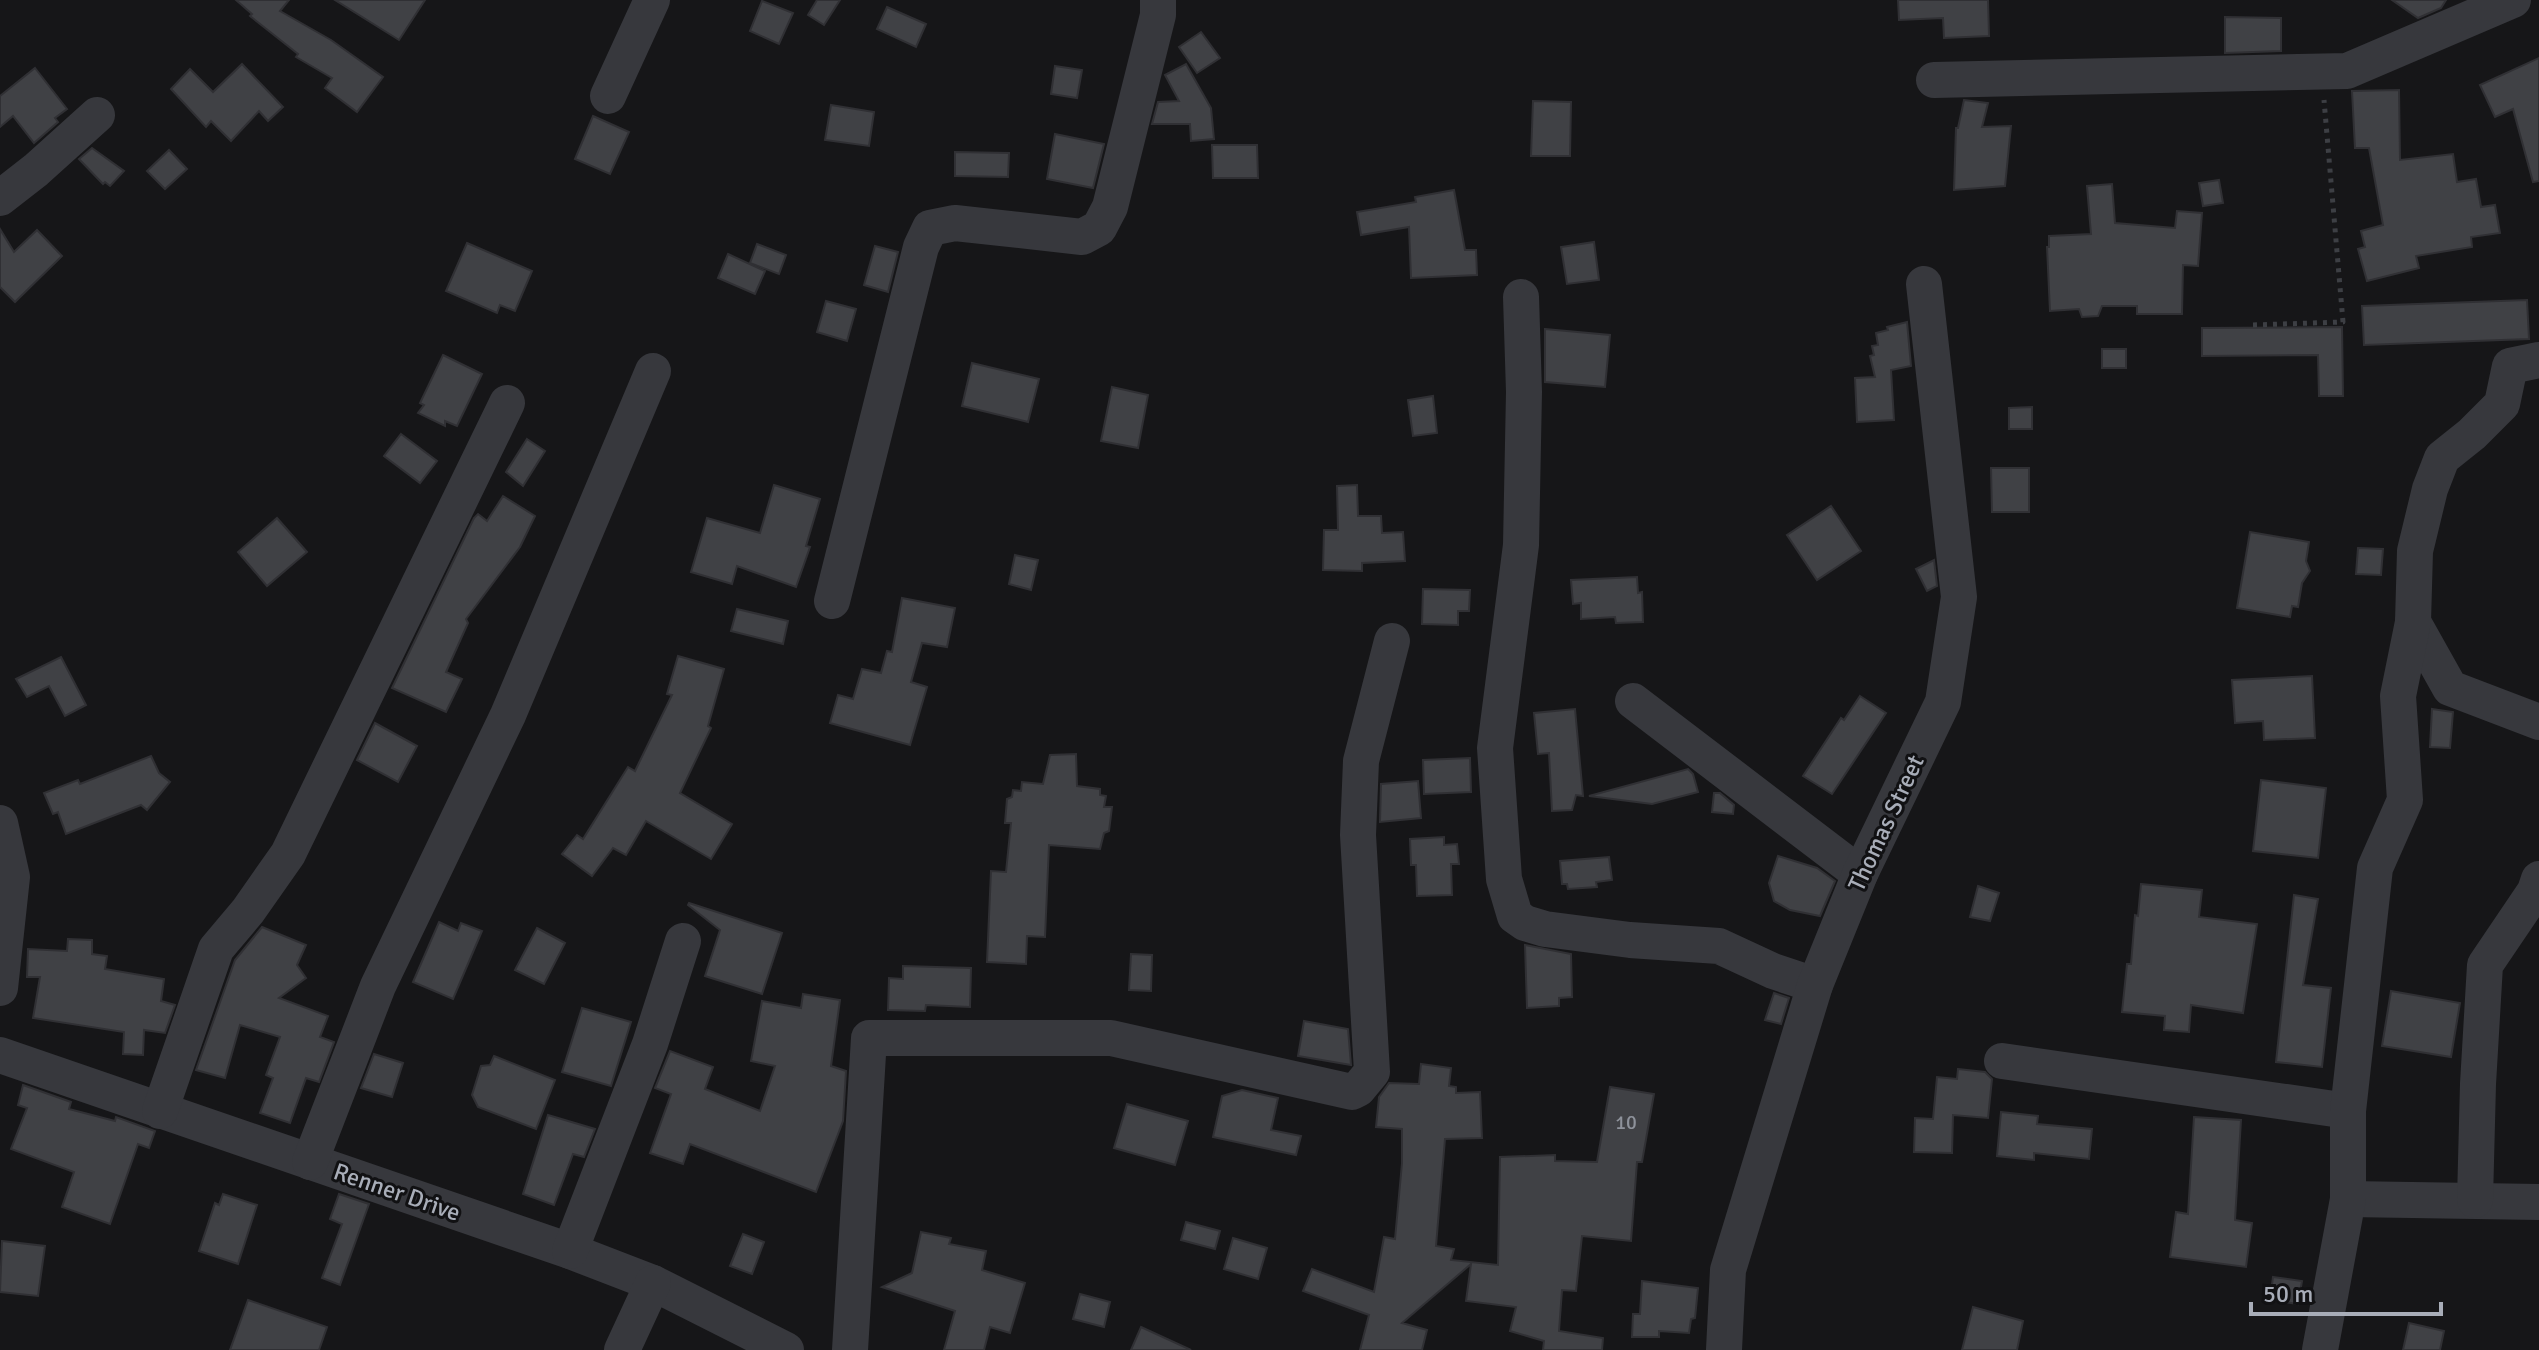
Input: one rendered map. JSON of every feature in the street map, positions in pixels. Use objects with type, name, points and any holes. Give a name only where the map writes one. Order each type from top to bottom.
[{"type":"street","points":[[608,96],[652,0]]},
{"type":"street","points":[[832,601],[921,247],[930,228],[955,223],[1082,237],[1099,228],[1110,207],[1158,15],[1158,0]]},
{"type":"street","points":[[1934,80],[2347,71],[2513,0]]},
{"type":"street","points":[[0,198],[97,115]]},
{"type":"street","name":"Thomas Street","points":[[1724,1350],[1728,1270],[1815,985],[1860,874],[1943,702],[1959,597],[1924,284]]},
{"type":"street","points":[[1521,297],[1524,392],[1521,545],[1495,748],[1504,879],[1515,916],[1525,923],[1545,929],[1630,940],[1719,946],[1773,971],[1815,985]]},
{"type":"street","points":[[2320,1350],[2348,1199],[2348,1111],[2375,868],[2405,800],[2398,696],[2413,622],[2415,551],[2430,489],[2442,458],[2502,404],[2510,366],[2539,360]]},
{"type":"street","points":[[310,1162],[378,986],[508,715],[653,371]]},
{"type":"street","points":[[160,1111],[216,949],[248,911],[288,854],[507,403]]},
{"type":"street","points":[[2413,622],[2450,688],[2539,722]]},
{"type":"street","points":[[850,1350],[869,1038],[1111,1038],[1352,1092],[1372,1072],[1358,835],[1361,761],[1392,641]]},
{"type":"street","points":[[1633,701],[1860,874]]},
{"type":"street","points":[[0,823],[12,877],[0,988]]},
{"type":"street","points":[[2475,1200],[2485,965],[2535,891],[2539,879]]},
{"type":"street","points":[[570,1251],[650,1044],[683,941]]},
{"type":"street","name":"Renner Drive","points":[[0,1055],[570,1251],[653,1283],[786,1350]]},
{"type":"street","points":[[2002,1061],[2348,1111]]},
{"type":"street","points":[[2348,1199],[2539,1202]]},
{"type":"street","points":[[622,1350],[653,1283]]},
{"type":"path","points":[[2253,325],[2343,322],[2321,71]]},
{"type":"building","points":[[236,0],[289,0],[280,11],[331,40],[383,77],[357,112],[325,88],[332,78],[296,57],[298,54],[250,16],[252,14]]},
{"type":"building","points":[[335,0],[425,0],[399,40]]},
{"type":"building","points":[[817,0],[840,0],[824,25],[808,15]]},
{"type":"building","points":[[1898,0],[1988,0],[1989,36],[1944,38],[1943,18],[1899,20]]},
{"type":"building","points":[[2392,0],[2446,0],[2441,8],[2418,18]]},
{"type":"building","points":[[762,1],[793,13],[779,44],[750,31]]},
{"type":"building","points":[[887,7],[926,24],[916,47],[877,29]]},
{"type":"building","points":[[2225,17],[2281,18],[2281,51],[2225,53]]},
{"type":"building","points":[[1201,32],[1220,58],[1197,73],[1179,47]]},
{"type":"building","points":[[2539,58],[2539,181],[2533,182],[2513,109],[2495,117],[2480,85]]},
{"type":"building","points":[[242,64],[283,107],[268,121],[259,111],[231,141],[211,121],[206,127],[171,89],[190,69],[213,92]]},
{"type":"building","points":[[1186,64],[1211,108],[1214,139],[1191,141],[1190,124],[1152,124],[1158,102],[1179,101],[1165,75]]},
{"type":"building","points":[[1055,66],[1082,70],[1077,98],[1051,94]]},
{"type":"building","points":[[35,68],[67,109],[55,118],[58,122],[34,143],[13,116],[0,127],[0,96]]},
{"type":"building","points":[[2399,90],[2400,160],[2453,154],[2457,182],[2476,179],[2481,207],[2495,205],[2500,233],[2471,237],[2472,247],[2416,256],[2419,268],[2367,281],[2358,249],[2365,247],[2361,231],[2383,225],[2369,148],[2355,148],[2352,91]]},
{"type":"building","points":[[1964,100],[1988,103],[1982,127],[2011,126],[2005,186],[1954,190],[1956,128]]},
{"type":"building","points":[[1533,101],[1571,102],[1570,156],[1531,156]]},
{"type":"building","points":[[831,105],[874,112],[869,146],[825,140]]},
{"type":"building","points":[[593,116],[629,132],[610,174],[575,159]]},
{"type":"building","points":[[1055,134],[1104,144],[1093,188],[1047,179]]},
{"type":"building","points":[[1212,145],[1257,145],[1258,178],[1213,178]]},
{"type":"building","points":[[92,148],[124,171],[110,186],[105,182],[103,184],[79,159]]},
{"type":"building","points":[[169,150],[187,169],[165,189],[147,171]]},
{"type":"building","points":[[955,152],[1009,153],[1008,177],[955,176]]},
{"type":"building","points":[[2219,180],[2223,203],[2203,206],[2199,183]]},
{"type":"building","points":[[2112,184],[2115,223],[2175,228],[2177,211],[2202,213],[2198,266],[2183,265],[2182,314],[2137,314],[2137,306],[2102,306],[2098,316],[2082,317],[2079,309],[2050,311],[2049,236],[2091,234],[2087,186]]},
{"type":"building","points":[[1454,190],[1465,250],[1476,250],[1477,275],[1411,278],[1409,227],[1361,235],[1357,212],[1416,202],[1415,197]]},
{"type":"building","points":[[0,229],[14,252],[37,230],[62,256],[15,302],[0,287]]},
{"type":"building","points":[[1594,242],[1599,280],[1567,284],[1561,247]]},
{"type":"building","points":[[467,243],[532,271],[515,311],[500,305],[497,313],[446,291]]},
{"type":"building","points":[[757,244],[786,255],[779,274],[750,263]]},
{"type":"building","points":[[875,246],[898,252],[888,292],[864,285]]},
{"type":"building","points":[[728,254],[765,271],[755,294],[718,278]]},
{"type":"building","points":[[2527,300],[2529,339],[2364,345],[2362,306]]},
{"type":"building","points":[[826,301],[856,309],[847,341],[817,332]]},
{"type":"building","points":[[1907,322],[1911,366],[1891,370],[1894,420],[1857,422],[1855,378],[1875,377],[1870,356],[1874,355],[1872,346],[1878,345],[1876,333]]},
{"type":"building","points":[[2342,327],[2343,396],[2319,396],[2318,355],[2202,356],[2202,328]]},
{"type":"building","points":[[1545,329],[1610,335],[1605,387],[1545,382]]},
{"type":"building","points":[[2102,349],[2126,349],[2126,368],[2102,368]]},
{"type":"building","points":[[443,355],[482,374],[457,426],[445,421],[445,426],[418,413]]},
{"type":"building","points":[[972,363],[1039,379],[1028,422],[962,406]]},
{"type":"building","points":[[1112,387],[1148,395],[1138,448],[1101,441]]},
{"type":"building","points":[[1433,396],[1437,433],[1413,436],[1408,400]]},
{"type":"building","points":[[2032,407],[2032,429],[2009,429],[2009,408]]},
{"type":"building","points":[[401,434],[437,461],[420,483],[384,456]]},
{"type":"building","points":[[527,439],[545,451],[523,486],[506,472]]},
{"type":"building","points":[[1991,468],[2029,468],[2029,512],[1992,512]]},
{"type":"building","points":[[774,485],[820,499],[806,546],[810,547],[796,587],[737,566],[732,584],[691,572],[707,518],[760,533]]},
{"type":"building","points":[[1357,485],[1358,516],[1381,516],[1382,533],[1403,532],[1405,561],[1362,563],[1362,571],[1323,570],[1324,530],[1338,530],[1337,486]]},
{"type":"building","points":[[503,496],[535,516],[520,547],[466,619],[468,623],[446,672],[462,679],[446,712],[392,688],[474,518],[478,514],[487,521]]},
{"type":"building","points":[[1831,506],[1861,551],[1817,580],[1787,535]]},
{"type":"building","points":[[277,518],[307,552],[267,586],[238,552]]},
{"type":"building","points":[[2250,532],[2309,542],[2306,561],[2310,571],[2302,583],[2298,607],[2292,606],[2290,617],[2237,608]]},
{"type":"building","points":[[2358,548],[2383,549],[2381,575],[2356,574]]},
{"type":"building","points":[[1015,555],[1038,560],[1031,590],[1009,584]]},
{"type":"building","points":[[1934,560],[1937,586],[1927,591],[1916,569]]},
{"type":"building","points":[[1637,577],[1638,593],[1642,592],[1643,622],[1616,623],[1615,617],[1581,619],[1581,603],[1573,604],[1571,580]]},
{"type":"building","points":[[1423,589],[1470,590],[1469,611],[1458,611],[1458,625],[1422,624]]},
{"type":"building","points":[[902,598],[955,608],[947,647],[922,643],[911,682],[927,687],[910,745],[830,723],[838,695],[853,699],[862,669],[881,673],[887,651],[892,652]]},
{"type":"building","points":[[737,609],[788,621],[783,644],[731,631]]},
{"type":"building","points":[[678,656],[724,669],[708,726],[711,728],[680,793],[732,824],[711,859],[646,821],[626,855],[613,848],[592,876],[562,854],[577,835],[583,839],[628,767],[635,771],[672,695],[667,694]]},
{"type":"building","points":[[61,657],[86,705],[65,716],[49,686],[27,697],[16,679]]},
{"type":"building","points":[[2312,676],[2315,738],[2264,740],[2263,721],[2235,723],[2232,680]]},
{"type":"building","points":[[1860,696],[1886,713],[1832,794],[1803,776],[1841,718],[1844,720]]},
{"type":"building","points":[[1575,709],[1583,796],[1576,795],[1572,810],[1552,811],[1549,753],[1538,754],[1534,713]]},
{"type":"building","points":[[2432,709],[2453,712],[2450,748],[2430,747]]},
{"type":"building","points":[[375,723],[417,746],[398,782],[357,760]]},
{"type":"building","points":[[1076,754],[1077,786],[1100,789],[1100,795],[1106,796],[1104,807],[1112,807],[1109,831],[1104,833],[1100,849],[1049,845],[1045,937],[1027,936],[1026,964],[987,962],[991,871],[1006,872],[1011,823],[1005,823],[1007,799],[1012,797],[1013,790],[1021,791],[1022,782],[1043,784],[1050,755]]},
{"type":"building","points":[[151,756],[159,773],[170,782],[147,810],[141,805],[66,834],[58,812],[53,814],[44,793],[78,780],[80,784]]},
{"type":"building","points":[[1470,758],[1471,792],[1424,794],[1423,760]]},
{"type":"building","points":[[1688,769],[1693,774],[1698,792],[1652,804],[1589,796]]},
{"type":"building","points":[[2261,780],[2326,788],[2318,858],[2253,851]]},
{"type":"building","points":[[1418,781],[1421,818],[1380,822],[1381,784]]},
{"type":"building","points":[[1714,793],[1720,793],[1734,805],[1733,814],[1712,812]]},
{"type":"building","points":[[1444,837],[1444,845],[1457,844],[1459,864],[1451,864],[1452,895],[1417,896],[1416,865],[1411,865],[1410,839]]},
{"type":"building","points":[[1778,856],[1817,868],[1835,881],[1820,916],[1790,910],[1774,901],[1769,883]]},
{"type":"building","points":[[1609,857],[1612,880],[1596,882],[1597,887],[1568,889],[1567,884],[1562,884],[1560,861]]},
{"type":"building","points":[[2141,884],[2202,890],[2199,917],[2257,924],[2243,1013],[2191,1005],[2189,1032],[2164,1030],[2165,1016],[2122,1012]]},
{"type":"building","points":[[1978,886],[1999,893],[1990,921],[1970,917]]},
{"type":"building","points":[[2294,895],[2318,899],[2303,985],[2331,988],[2322,1067],[2276,1062]]},
{"type":"building","points":[[689,903],[782,933],[762,994],[705,976],[720,930]]},
{"type":"building","points":[[439,922],[458,931],[461,923],[482,931],[453,999],[413,982]]},
{"type":"building","points":[[262,927],[306,945],[297,965],[306,978],[279,998],[328,1016],[320,1037],[334,1042],[319,1082],[306,1078],[290,1123],[260,1113],[273,1078],[266,1075],[280,1037],[240,1025],[225,1078],[196,1070],[235,960]]},
{"type":"building","points":[[537,928],[565,943],[544,984],[515,970]]},
{"type":"building","points":[[68,939],[92,940],[92,954],[107,956],[105,969],[164,979],[161,1001],[175,1005],[165,1033],[144,1030],[143,1055],[123,1054],[124,1032],[33,1018],[40,977],[27,977],[28,949],[67,951]]},
{"type":"building","points":[[1525,945],[1571,954],[1572,997],[1559,998],[1559,1006],[1527,1008]]},
{"type":"building","points":[[1131,954],[1152,955],[1151,991],[1129,990]]},
{"type":"building","points":[[903,966],[971,968],[970,1007],[926,1005],[925,1011],[888,1010],[889,978],[903,979]]},
{"type":"building","points":[[2391,991],[2460,1003],[2451,1057],[2382,1046]]},
{"type":"building","points":[[1774,993],[1789,998],[1781,1024],[1765,1020]]},
{"type":"building","points":[[803,994],[840,1000],[831,1066],[846,1071],[843,1121],[816,1192],[690,1144],[683,1164],[650,1153],[671,1094],[655,1088],[670,1051],[713,1067],[705,1089],[760,1111],[775,1066],[751,1061],[762,1001],[801,1008]]},
{"type":"building","points":[[582,1008],[631,1022],[611,1086],[562,1072]]},
{"type":"building","points":[[1304,1021],[1348,1029],[1351,1065],[1298,1056]]},
{"type":"building","points":[[374,1054],[403,1063],[392,1097],[361,1088]]},
{"type":"building","points":[[494,1056],[555,1080],[536,1129],[478,1107],[472,1095],[481,1066],[490,1065]]},
{"type":"building","points":[[1421,1064],[1451,1068],[1449,1086],[1456,1087],[1456,1093],[1480,1092],[1482,1138],[1445,1139],[1436,1246],[1454,1249],[1451,1260],[1498,1265],[1500,1157],[1555,1155],[1555,1161],[1597,1162],[1610,1087],[1654,1094],[1642,1162],[1637,1162],[1631,1241],[1582,1236],[1576,1291],[1562,1290],[1559,1331],[1603,1338],[1602,1350],[1543,1350],[1544,1341],[1510,1331],[1516,1307],[1466,1301],[1471,1264],[1402,1323],[1427,1330],[1422,1350],[1360,1350],[1369,1315],[1303,1291],[1312,1269],[1374,1292],[1384,1237],[1395,1239],[1402,1163],[1402,1129],[1376,1127],[1379,1097],[1389,1083],[1419,1084]]},
{"type":"building","points":[[1958,1069],[1985,1072],[1992,1079],[1988,1118],[1953,1115],[1952,1153],[1914,1152],[1915,1118],[1933,1119],[1937,1077],[1957,1079]]},
{"type":"building","points":[[23,1085],[71,1102],[69,1109],[115,1121],[116,1117],[155,1131],[149,1148],[138,1144],[110,1224],[62,1207],[74,1172],[11,1149],[27,1108],[18,1105]]},
{"type":"building","points":[[1242,1090],[1278,1098],[1271,1130],[1301,1136],[1296,1155],[1213,1137],[1222,1096]]},
{"type":"building","points":[[1127,1104],[1188,1121],[1175,1165],[1114,1148]]},
{"type":"building","points":[[2001,1112],[2038,1116],[2037,1124],[2092,1129],[2089,1159],[2034,1153],[2034,1160],[1997,1156]]},
{"type":"building","points":[[548,1115],[595,1129],[584,1157],[573,1154],[554,1205],[523,1194]]},
{"type":"building","points":[[2194,1117],[2241,1120],[2235,1220],[2252,1223],[2246,1267],[2170,1257],[2176,1212],[2188,1214]]},
{"type":"building","points":[[223,1194],[257,1205],[238,1264],[199,1251],[215,1203],[219,1205]]},
{"type":"building","points":[[339,1194],[369,1204],[340,1285],[322,1278],[342,1224],[330,1219]]},
{"type":"building","points":[[1186,1222],[1220,1231],[1215,1249],[1181,1240]]},
{"type":"building","points":[[921,1232],[951,1238],[949,1244],[986,1251],[982,1270],[1025,1283],[1010,1333],[990,1327],[984,1350],[944,1350],[955,1311],[882,1287],[912,1273]]},
{"type":"building","points":[[743,1234],[764,1242],[752,1274],[730,1266]]},
{"type":"building","points":[[1233,1238],[1267,1248],[1258,1279],[1224,1269]]},
{"type":"building","points":[[2,1241],[45,1246],[38,1296],[0,1292]]},
{"type":"building","points":[[2273,1277],[2302,1281],[2298,1304],[2270,1300]]},
{"type":"building","points":[[1642,1281],[1698,1288],[1695,1318],[1691,1319],[1689,1333],[1659,1331],[1659,1337],[1632,1337],[1633,1314],[1640,1314]]},
{"type":"building","points":[[1080,1294],[1110,1302],[1104,1327],[1073,1319]]},
{"type":"building","points":[[248,1300],[327,1327],[319,1350],[230,1350]]},
{"type":"building","points":[[1973,1307],[2023,1321],[2017,1350],[1962,1350]]},
{"type":"building","points":[[2409,1323],[2444,1331],[2440,1350],[2403,1350]]},
{"type":"building","points":[[1141,1327],[1191,1350],[1131,1350]]}]
